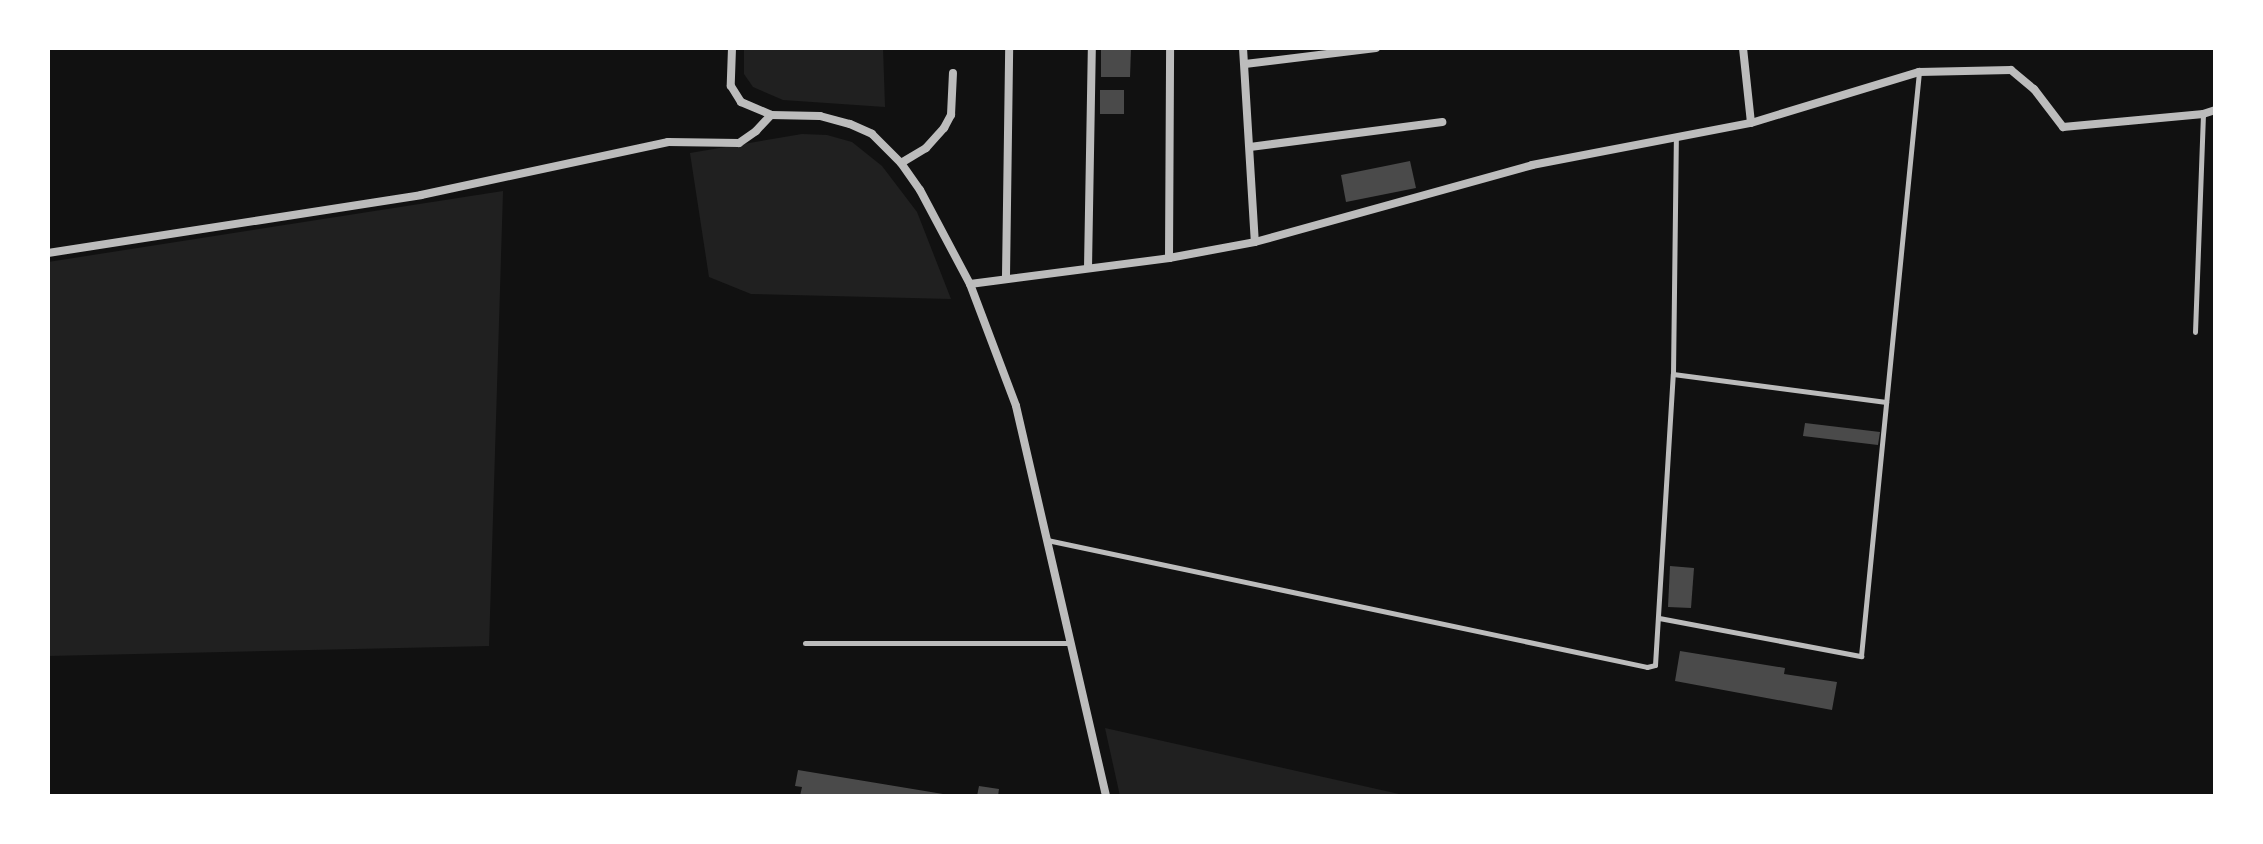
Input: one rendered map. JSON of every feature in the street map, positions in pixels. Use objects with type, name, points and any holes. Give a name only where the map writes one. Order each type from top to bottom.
[{"type":"street","points":[[732,48],[731,86],[741,102],[771,115],[820,116],[872,134],[901,163],[920,190],[970,284],[1016,406],[1106,796]]},
{"type":"street","points":[[1006,276],[1009,48]]},
{"type":"street","points":[[1088,268],[1092,48]]},
{"type":"street","points":[[1169,258],[1170,48]]},
{"type":"street","points":[[1243,48],[1255,242]]},
{"type":"street","points":[[1245,64],[1376,48]]},
{"type":"street","points":[[1743,48],[1751,123]]},
{"type":"street","points":[[970,284],[1006,276],[1169,258],[1255,242],[1532,165],[1751,123],[1919,72],[2011,70],[2034,89],[2063,127],[2203,114],[2215,110]]},
{"type":"street","points":[[901,163],[926,148],[944,128],[951,115],[953,73]]},
{"type":"street","points":[[48,253],[421,195],[668,142],[739,143],[771,115]]},
{"type":"street","points":[[1250,147],[1442,122]]},
{"type":"lane","points":[[1659,618],[1861,656],[1919,72]]},
{"type":"lane","points":[[2195,332],[2203,114]]},
{"type":"lane","points":[[1047,540],[1647,667],[1657,662],[1673,374],[1676,139]]},
{"type":"lane","points":[[1673,374],[1886,402]]},
{"type":"lane","points":[[805,643],[1071,643]]},
{"type":"shaded area","points":[[744,48],[883,48],[885,107],[783,100],[753,87],[744,74]]},
{"type":"shaded area","points":[[802,134],[827,135],[852,142],[882,166],[917,212],[951,299],[751,294],[709,277],[690,153]]},
{"type":"shaded area","points":[[503,191],[489,646],[48,656],[48,262]]},
{"type":"shaded area","points":[[1105,728],[1408,796],[1120,796]]},
{"type":"building","points":[[1101,48],[1131,48],[1130,77],[1101,77]]},
{"type":"building","points":[[1100,90],[1124,90],[1124,114],[1100,114]]},
{"type":"building","points":[[1410,161],[1416,188],[1346,202],[1341,175]]},
{"type":"building","points":[[1805,423],[1880,432],[1878,445],[1803,436]]},
{"type":"building","points":[[1670,566],[1694,568],[1691,608],[1668,607]]},
{"type":"building","points":[[1680,651],[1785,668],[1784,674],[1837,682],[1832,710],[1675,681]]},
{"type":"building","points":[[798,770],[943,796],[800,796],[802,787],[795,786]]},
{"type":"building","points":[[979,786],[999,789],[998,796],[977,796]]}]
